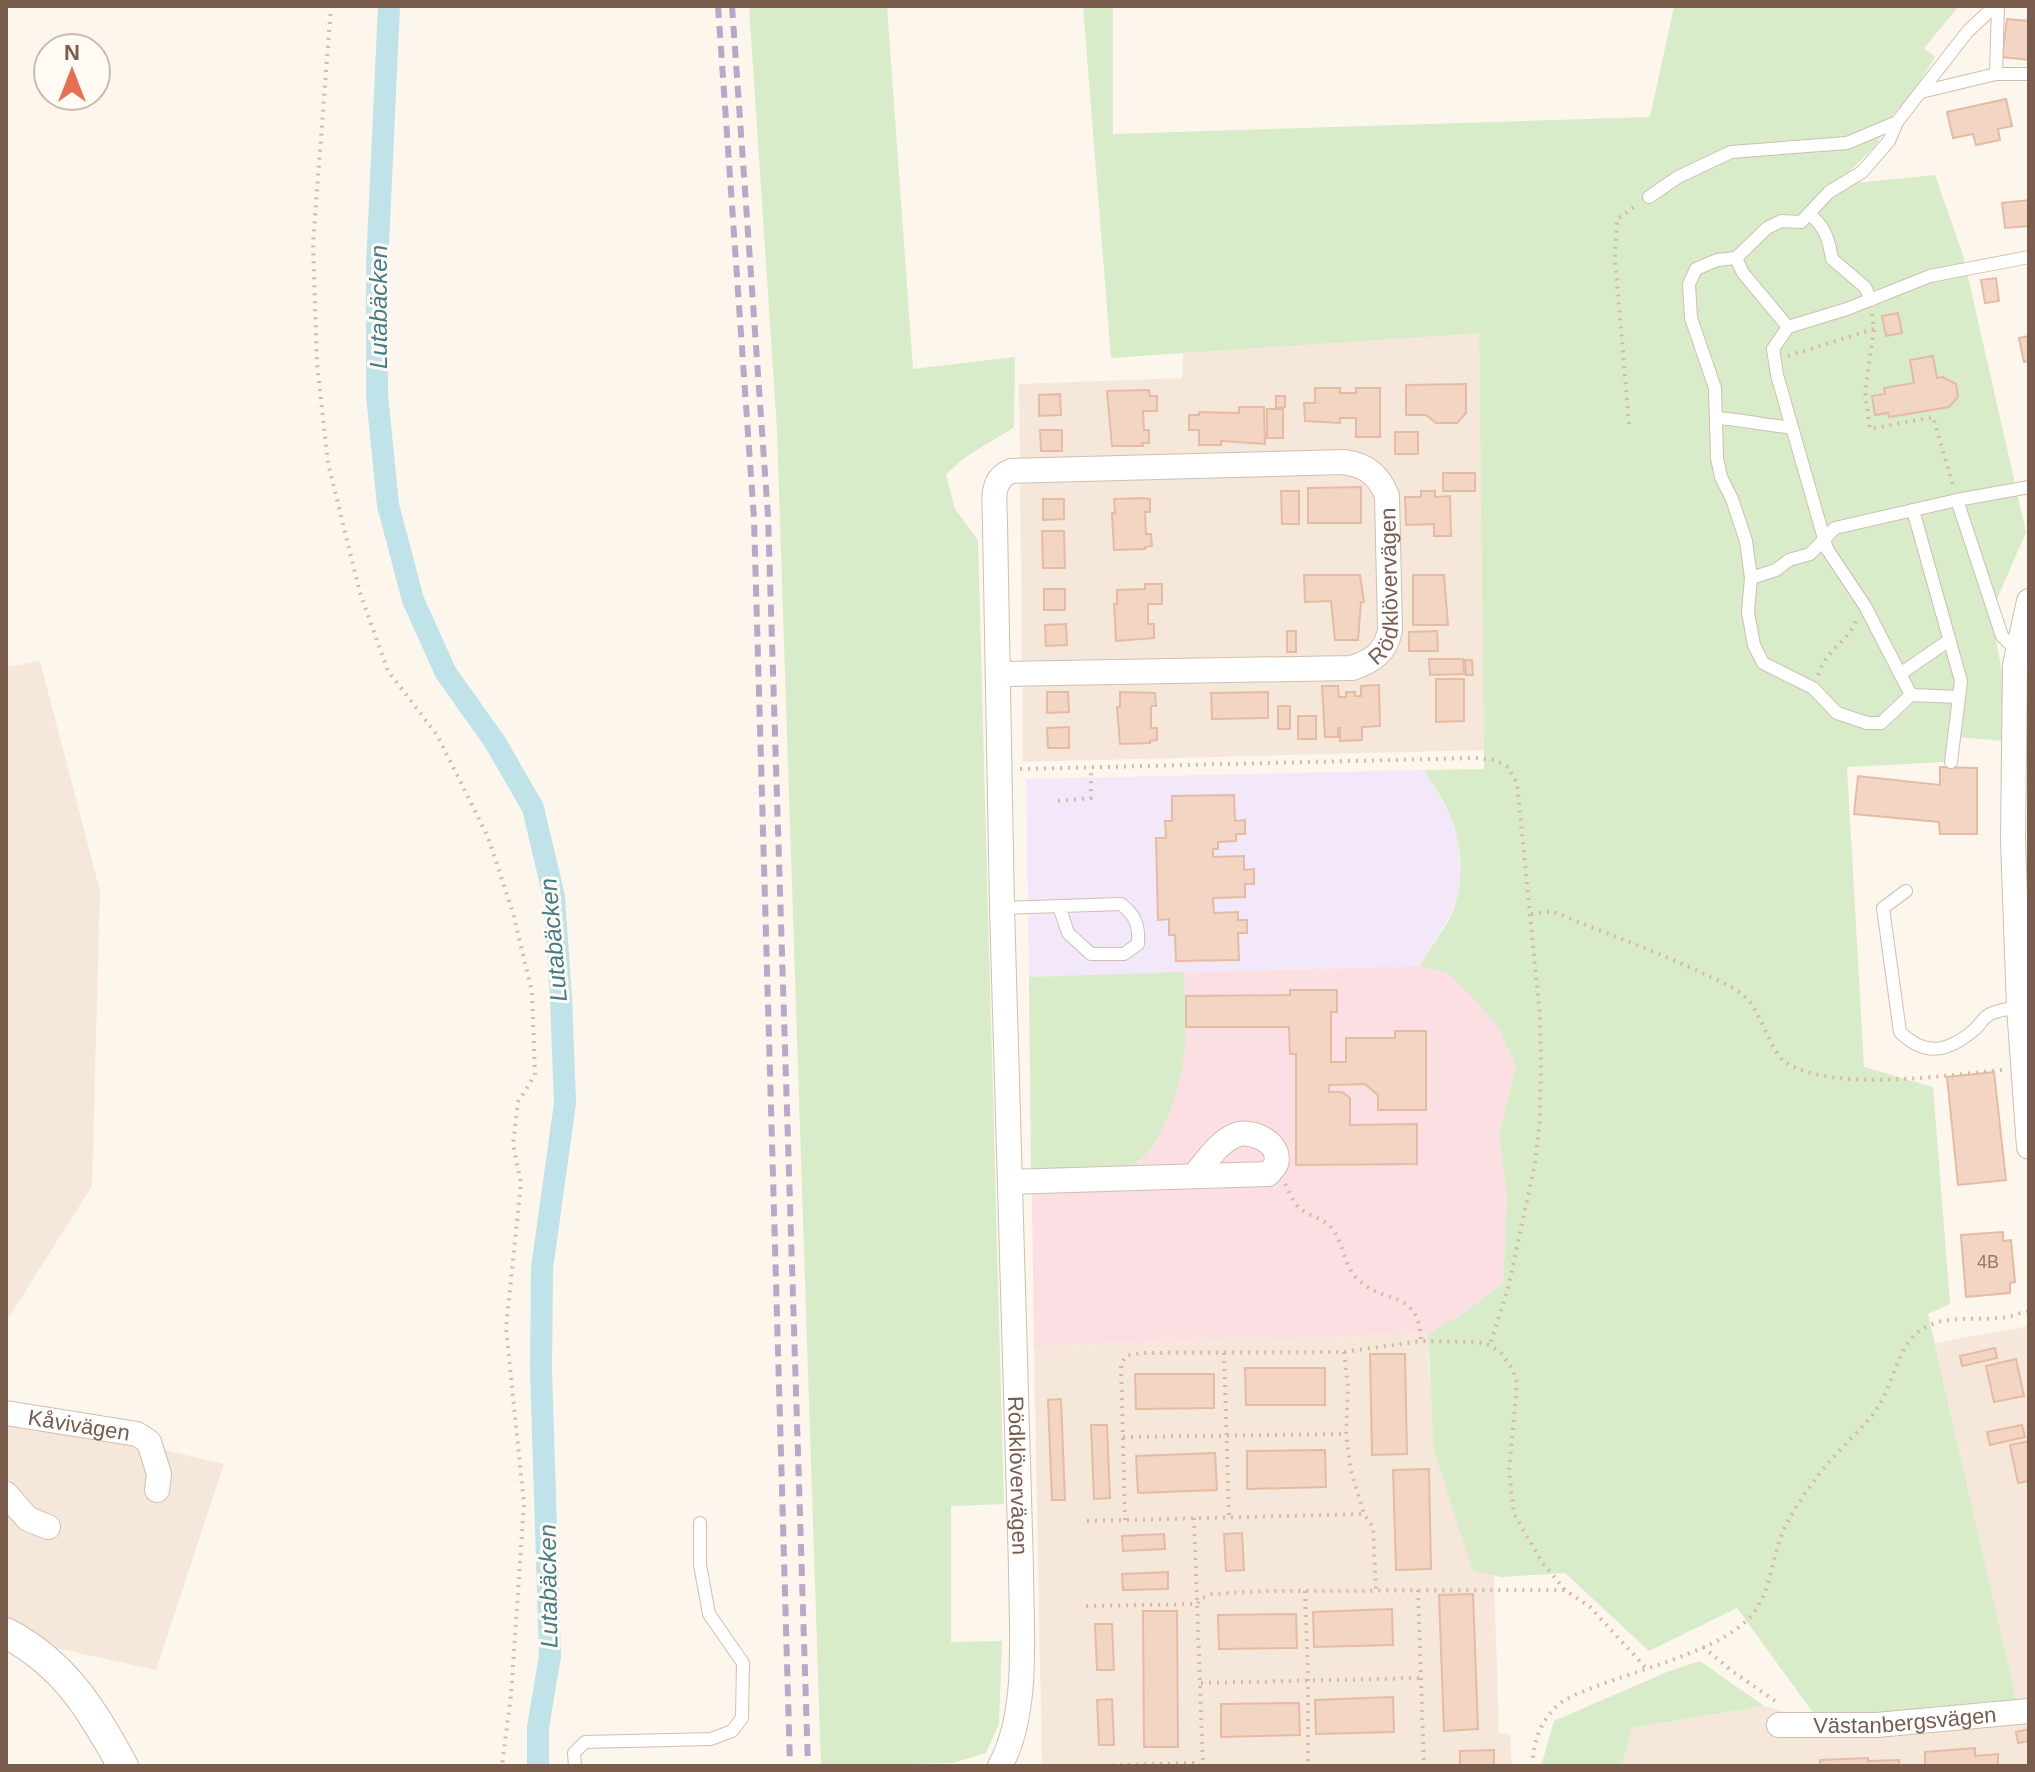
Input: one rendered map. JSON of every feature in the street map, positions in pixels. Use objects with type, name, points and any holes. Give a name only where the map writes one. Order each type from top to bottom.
[{"type":"street","name":"Rödklövervägen","points":[[998,674],[1352,668],[1369,663],[1388,642],[1390,630],[1387,496],[1384,488],[1369,470],[1359,464],[1344,462],[1011,471],[1000,475],[995,484],[999,770],[1002,908],[1021,1567],[1021,1657],[1017,1714],[1011,1745],[1000,1766]]},
{"type":"street","points":[[2029,601],[2017,651],[2022,701],[2019,1007],[2029,1147]]},
{"type":"street","points":[[1010,1182],[1268,1174],[1276,1164],[1275,1152],[1263,1138],[1250,1133],[1238,1134],[1225,1141],[1194,1176]]},
{"type":"street","name":"Kåvivägen","points":[[6,1413],[137,1434],[149,1442],[159,1474],[157,1490]]},
{"type":"street","points":[[6,1494],[28,1519],[48,1527]]},
{"type":"street","points":[[6,1633],[49,1662],[79,1692],[123,1766]]},
{"type":"street","name":"Västanbergsvägen","points":[[1779,1725],[1877,1725],[2029,1711]]},
{"type":"lane","points":[[1996,6],[1996,74]]},
{"type":"lane","points":[[1959,697],[1911,695],[1881,723],[1867,723],[1837,713],[1813,688],[1763,663],[1754,645],[1748,612],[1751,578],[1746,541],[1721,477],[1717,458],[1715,388],[1691,318],[1689,284],[1696,269],[1717,260],[1736,258],[1767,228],[1781,221],[1801,222],[1829,192],[1862,172],[1889,141],[1897,122],[1968,31],[1996,6]]},
{"type":"lane","points":[[1921,92],[1996,74],[2029,74]]},
{"type":"lane","points":[[1649,197],[1678,177],[1731,152],[1847,143],[1897,122]]},
{"type":"lane","points":[[1809,214],[1820,223],[1829,241],[1832,259],[1865,287],[1871,300]]},
{"type":"lane","points":[[1911,695],[1865,606],[1827,549],[1791,427],[1773,349],[1788,327],[1871,300],[1930,276],[2029,257]]},
{"type":"lane","points":[[1736,258],[1743,273],[1788,327]]},
{"type":"lane","points":[[1716,418],[1760,426],[1791,427]]},
{"type":"lane","points":[[1751,578],[1810,554],[1835,528],[2029,487]]},
{"type":"lane","points":[[1957,500],[2002,636],[2017,651]]},
{"type":"lane","points":[[1913,510],[1961,681],[1951,762]]},
{"type":"lane","points":[[1900,674],[1948,641]]},
{"type":"lane","points":[[1906,891],[1883,908],[1900,1032],[1913,1045],[1931,1049],[1952,1045],[1989,1014],[2019,1007]]},
{"type":"lane","points":[[1002,908],[1059,906],[1121,904],[1132,913],[1139,926],[1138,944],[1124,954],[1091,954],[1068,933],[1059,906]]},
{"type":"lane","points":[[575,1766],[574,1753],[585,1742],[711,1739],[732,1731],[742,1718],[743,1663],[709,1614],[700,1565],[700,1523]]},
{"type":"path","points":[[331,6],[313,243],[317,364],[328,463],[360,593],[388,671],[437,735],[488,837],[513,913],[532,992],[535,1075],[518,1102],[513,1145],[521,1183],[506,1328],[524,1504],[513,1680],[502,1766]]},
{"type":"path","points":[[1629,424],[1615,258],[1617,219],[1649,197]]},
{"type":"path","points":[[1871,300],[1874,329],[1865,392],[1870,429],[1933,417],[1957,500]]},
{"type":"path","points":[[1775,360],[1874,329]]},
{"type":"path","points":[[1813,688],[1824,659],[1852,632],[1865,606]]},
{"type":"path","points":[[999,770],[1251,765],[1325,760],[1495,760],[1508,767],[1517,783],[1540,1016],[1540,1119],[1535,1164],[1511,1277],[1490,1345]]},
{"type":"path","points":[[1058,801],[1091,798],[1091,767]]},
{"type":"path","points":[[1530,914],[1552,911],[1682,964],[1744,995],[1759,1014],[1782,1060],[1806,1072],[1843,1078],[1887,1078],[2013,1069]]},
{"type":"path","points":[[1268,1174],[1282,1179],[1302,1211],[1320,1218],[1335,1231],[1349,1267],[1359,1280],[1410,1306],[1418,1319],[1421,1341]]},
{"type":"path","points":[[1532,1766],[1537,1734],[1553,1709],[1575,1694],[1703,1647],[1740,1627],[1758,1606],[1783,1531],[1797,1506],[1830,1461],[1880,1404],[1914,1336],[1934,1324],[1949,1320],[2005,1318],[2029,1311]]},
{"type":"path","points":[[1125,1520],[1121,1364],[1126,1356],[1140,1353],[1344,1352],[1421,1341],[1490,1345],[1507,1362],[1517,1383],[1509,1471],[1514,1514],[1542,1562],[1565,1590],[1590,1607],[1646,1668]]},
{"type":"path","points":[[1344,1352],[1348,1387],[1346,1434],[1351,1471],[1364,1514],[1373,1527],[1376,1590]]},
{"type":"path","points":[[1224,1353],[1229,1517]]},
{"type":"path","points":[[1123,1437],[1346,1434]]},
{"type":"path","points":[[1087,1521],[1364,1514]]},
{"type":"path","points":[[1096,1766],[1193,1763],[1200,1766],[1201,1683],[1194,1518]]},
{"type":"path","points":[[1418,1590],[1424,1766]]},
{"type":"path","points":[[1086,1606],[1197,1604],[1212,1594],[1565,1590]]},
{"type":"path","points":[[1305,1591],[1308,1766]]},
{"type":"path","points":[[1703,1647],[1782,1705],[1779,1725]]},
{"type":"path","points":[[1201,1683],[1421,1678]]},
{"type":"shaded area","points":[[1479,332],[1484,750],[1023,762],[1019,384],[1182,378],[1183,353]]},
{"type":"shaded area","points":[[40,661],[100,891],[92,1186],[6,1322],[6,667]]},
{"type":"shaded area","points":[[1424,770],[1449,812],[1458,840],[1460,876],[1458,895],[1450,916],[1419,966],[1029,977],[1026,779]]},
{"type":"shaded area","points":[[1419,966],[1448,973],[1476,1001],[1498,1027],[1516,1065],[1499,1135],[1507,1196],[1503,1284],[1428,1334],[1034,1346],[1029,977]]},
{"type":"shaded area","points":[[2029,1326],[2029,1766],[1622,1766],[1632,1728],[1764,1706],[1819,1721],[2017,1703],[1935,1343]]},
{"type":"shaded area","points":[[1428,1334],[1429,1375],[1473,1570],[1494,1575],[1499,1733],[1510,1734],[1512,1766],[1042,1766],[1034,1346]]},
{"type":"shaded area","points":[[6,1413],[224,1464],[156,1670],[6,1637]]},
{"type":"green space","points":[[749,6],[887,6],[913,369],[1015,357],[1014,427],[969,455],[946,475],[955,509],[978,540],[1004,1504],[951,1506],[951,1642],[1002,1641],[999,1724],[986,1753],[953,1763],[821,1766],[777,430]]},
{"type":"green space","points":[[1083,6],[1113,6],[1113,134],[1650,117],[1674,6],[1959,6],[1924,48],[1935,57],[1913,93],[1889,119],[1876,145],[1836,185],[1935,175],[1963,255],[2026,532],[1991,613],[2002,672],[2003,741],[1947,736],[1945,762],[1847,767],[1864,1067],[1933,1087],[1950,1304],[1928,1314],[2017,1703],[1819,1721],[1737,1608],[1649,1651],[1565,1573],[1501,1577],[1473,1571],[1434,1451],[1428,1334],[1503,1284],[1507,1196],[1499,1135],[1516,1065],[1498,1027],[1476,1001],[1448,973],[1419,966],[1450,918],[1460,879],[1454,825],[1424,770],[1484,769],[1479,333],[1111,358]]},
{"type":"green space","points":[[1184,972],[1186,1028],[1183,1060],[1169,1113],[1153,1146],[1130,1166],[1031,1170],[1029,977]]},
{"type":"green space","points":[[1700,1661],[1764,1706],[1632,1728],[1622,1766],[1541,1766],[1554,1721]]},
{"type":"building","points":[[2007,19],[2029,21],[2029,60],[2002,57]]},
{"type":"building","points":[[2006,99],[2012,126],[1998,129],[2000,140],[1976,145],[1973,134],[1953,138],[1947,112]]},
{"type":"building","points":[[2029,200],[2029,226],[2005,228],[2002,203]]},
{"type":"building","points":[[1996,278],[1999,301],[1985,303],[1981,280]]},
{"type":"building","points":[[1898,313],[1902,333],[1886,336],[1882,316]]},
{"type":"building","points":[[2029,336],[2029,361],[2024,362],[2019,338]]},
{"type":"building","points":[[1933,356],[1937,378],[1943,377],[1956,384],[1958,397],[1949,407],[1889,417],[1888,413],[1875,415],[1872,396],[1885,394],[1884,388],[1914,383],[1910,360]]},
{"type":"building","points":[[1466,384],[1466,413],[1457,423],[1436,423],[1426,415],[1406,415],[1406,385]]},
{"type":"building","points":[[1315,388],[1340,388],[1340,393],[1356,393],[1356,388],[1380,388],[1380,437],[1356,437],[1356,418],[1340,418],[1340,423],[1305,421],[1304,403],[1315,403]]},
{"type":"building","points":[[1149,390],[1150,396],[1157,396],[1157,411],[1143,411],[1144,430],[1149,430],[1149,443],[1142,443],[1143,446],[1112,446],[1107,391]]},
{"type":"building","points":[[1060,394],[1061,415],[1039,416],[1039,395]]},
{"type":"building","points":[[1276,396],[1285,396],[1285,407],[1276,408]]},
{"type":"building","points":[[1239,407],[1264,407],[1265,444],[1221,441],[1221,445],[1199,445],[1199,430],[1189,430],[1189,415],[1199,415],[1199,412],[1239,413]]},
{"type":"building","points":[[1267,409],[1283,409],[1283,438],[1267,438]]},
{"type":"building","points":[[1040,430],[1062,430],[1062,451],[1041,451]]},
{"type":"building","points":[[1395,432],[1418,432],[1418,454],[1395,454]]},
{"type":"building","points":[[1443,473],[1475,473],[1475,491],[1443,491]]},
{"type":"building","points":[[1361,487],[1361,523],[1308,523],[1308,488]]},
{"type":"building","points":[[1281,491],[1299,491],[1299,524],[1282,524]]},
{"type":"building","points":[[1421,491],[1435,491],[1435,497],[1450,496],[1451,536],[1434,536],[1434,524],[1406,525],[1405,497],[1421,497]]},
{"type":"building","points":[[1043,499],[1064,499],[1064,519],[1043,520]]},
{"type":"building","points":[[1114,499],[1150,499],[1150,512],[1145,512],[1146,534],[1151,534],[1152,546],[1114,550]]},
{"type":"building","points":[[1042,531],[1064,531],[1065,568],[1043,568]]},
{"type":"building","points":[[1304,575],[1360,575],[1364,602],[1361,602],[1358,640],[1335,640],[1331,601],[1305,602]]},
{"type":"building","points":[[1413,575],[1444,575],[1448,625],[1413,625]]},
{"type":"building","points":[[1145,584],[1162,584],[1162,604],[1148,604],[1148,624],[1154,624],[1154,638],[1116,641],[1114,604],[1117,604],[1117,590],[1145,589]]},
{"type":"building","points":[[1044,589],[1065,589],[1065,610],[1044,610]]},
{"type":"building","points":[[1066,624],[1067,645],[1046,646],[1045,625]]},
{"type":"building","points":[[1287,631],[1296,631],[1296,652],[1287,652]]},
{"type":"building","points":[[1437,631],[1438,651],[1409,651],[1409,632]]},
{"type":"building","points":[[1429,659],[1463,659],[1464,674],[1430,675]]},
{"type":"building","points":[[1465,660],[1472,660],[1473,675],[1466,675]]},
{"type":"building","points":[[1436,679],[1464,679],[1464,721],[1436,722]]},
{"type":"building","points":[[1379,685],[1380,726],[1362,727],[1362,740],[1340,741],[1340,728],[1338,737],[1325,737],[1322,686],[1338,686],[1339,697],[1346,697],[1346,692],[1361,696],[1361,686]]},
{"type":"building","points":[[1047,692],[1068,692],[1069,712],[1047,713]]},
{"type":"building","points":[[1120,692],[1155,693],[1156,706],[1151,706],[1151,728],[1157,728],[1157,740],[1120,744],[1117,707],[1120,707]]},
{"type":"building","points":[[1268,692],[1268,718],[1212,719],[1211,693]]},
{"type":"building","points":[[1278,706],[1290,706],[1290,729],[1278,729]]},
{"type":"building","points":[[1298,716],[1316,716],[1316,739],[1298,739]]},
{"type":"building","points":[[1069,727],[1069,748],[1048,748],[1047,728]]},
{"type":"building","points":[[1940,767],[1977,768],[1977,834],[1940,834],[1939,822],[1854,814],[1858,776],[1940,785]]},
{"type":"building","points":[[1234,795],[1235,821],[1245,820],[1245,834],[1236,834],[1236,841],[1218,842],[1218,849],[1213,849],[1213,857],[1244,856],[1244,870],[1254,869],[1254,884],[1245,884],[1245,897],[1213,898],[1214,913],[1238,912],[1238,920],[1247,920],[1247,933],[1238,933],[1239,960],[1176,961],[1175,935],[1169,935],[1169,919],[1158,920],[1156,838],[1166,838],[1165,821],[1172,821],[1172,796]]},
{"type":"building","points":[[1290,990],[1337,990],[1337,1012],[1331,1012],[1331,1062],[1346,1062],[1346,1038],[1395,1038],[1395,1031],[1426,1031],[1426,1110],[1378,1110],[1378,1095],[1365,1084],[1329,1085],[1329,1092],[1342,1092],[1350,1098],[1350,1125],[1417,1124],[1417,1164],[1296,1165],[1296,1054],[1290,1054],[1289,1027],[1186,1027],[1186,996],[1290,995]]},
{"type":"building","points":[[1994,1072],[2006,1180],[1958,1185],[1947,1077]]},
{"type":"building","points":[[2003,1232],[2003,1241],[2011,1240],[2015,1282],[2010,1283],[2010,1293],[1966,1297],[1961,1235]]},
{"type":"building","points":[[1995,1348],[1997,1358],[1962,1366],[1960,1356]]},
{"type":"building","points":[[1370,1354],[1405,1354],[1407,1454],[1372,1455]]},
{"type":"building","points":[[2016,1359],[2024,1396],[1994,1402],[1986,1366]]},
{"type":"building","points":[[1245,1368],[1325,1368],[1325,1405],[1246,1405]]},
{"type":"building","points":[[1135,1374],[1214,1374],[1214,1408],[1136,1409]]},
{"type":"building","points":[[1061,1399],[1065,1500],[1052,1500],[1048,1400]]},
{"type":"building","points":[[1091,1425],[1107,1425],[1110,1498],[1094,1499]]},
{"type":"building","points":[[2022,1425],[2025,1437],[1990,1445],[1987,1432]]},
{"type":"building","points":[[2029,1441],[2029,1481],[2018,1483],[2010,1445]]},
{"type":"building","points":[[1325,1450],[1326,1487],[1247,1489],[1247,1451]]},
{"type":"building","points":[[1215,1453],[1217,1490],[1138,1493],[1136,1456]]},
{"type":"building","points":[[1429,1469],[1431,1569],[1396,1570],[1393,1470]]},
{"type":"building","points":[[1242,1533],[1244,1570],[1226,1571],[1224,1534]]},
{"type":"building","points":[[1164,1534],[1165,1549],[1123,1551],[1122,1536]]},
{"type":"building","points":[[1168,1572],[1168,1589],[1123,1590],[1122,1574]]},
{"type":"building","points":[[1473,1594],[1478,1729],[1444,1731],[1439,1595]]},
{"type":"building","points":[[1392,1609],[1393,1645],[1314,1647],[1313,1612]]},
{"type":"building","points":[[1143,1611],[1177,1611],[1178,1747],[1144,1747]]},
{"type":"building","points":[[1296,1614],[1297,1648],[1219,1649],[1218,1615]]},
{"type":"building","points":[[1095,1624],[1112,1624],[1114,1670],[1097,1670]]},
{"type":"building","points":[[1393,1697],[1394,1732],[1316,1734],[1315,1700]]},
{"type":"building","points":[[1112,1699],[1114,1745],[1099,1745],[1097,1700]]},
{"type":"building","points":[[1299,1703],[1300,1735],[1221,1737],[1221,1704]]},
{"type":"building","points":[[2029,1729],[2029,1741],[2018,1743],[2016,1732]]},
{"type":"building","points":[[1975,1748],[1975,1756],[1998,1754],[1998,1766],[1925,1766],[1925,1752]]},
{"type":"building","points":[[1494,1750],[1494,1766],[1460,1766],[1460,1751]]},
{"type":"building","points":[[1868,1758],[1868,1761],[1899,1760],[1899,1766],[1820,1766],[1820,1760]]},
{"type":"waterway","name":"Lutabäcken","points":[[389,6],[377,266],[377,395],[388,505],[413,600],[446,673],[495,742],[533,808],[554,897],[565,1103],[542,1268],[541,1370],[550,1656],[538,1727],[538,1766]]},
{"type":"railway","points":[[718,6],[754,519],[790,1766]]},
{"type":"railway","points":[[732,6],[768,516],[808,1766]]}]
